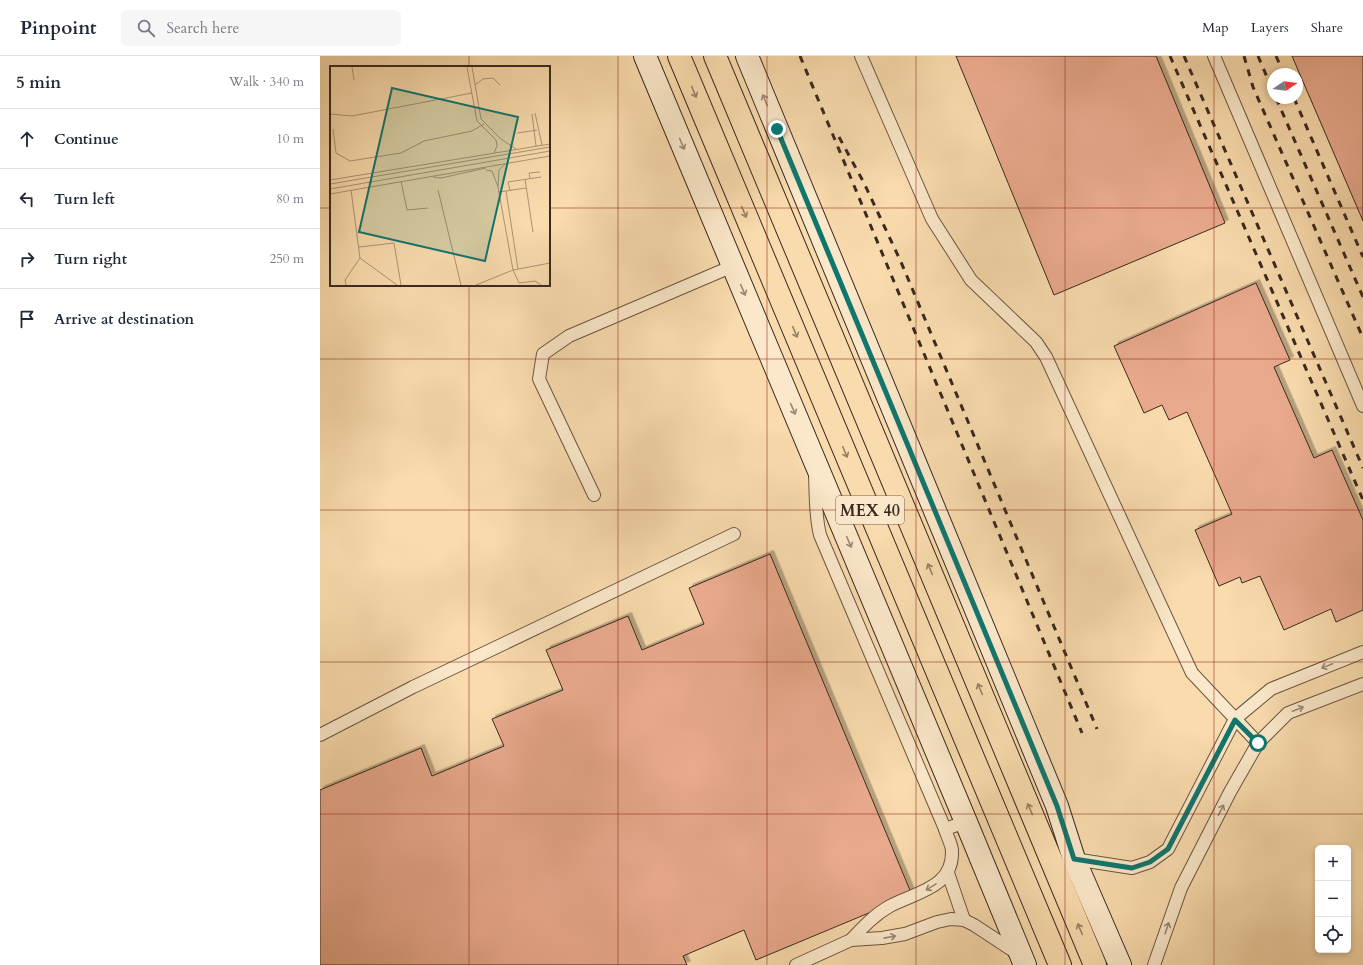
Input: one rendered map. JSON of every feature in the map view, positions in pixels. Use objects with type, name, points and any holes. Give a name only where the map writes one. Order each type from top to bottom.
[{"type":"highway","name":"MEX 40","points":[[679,56],[1060,965]]},
{"type":"highway","name":"MEX 40","points":[[715,56],[1095,965]]},
{"type":"street","points":[[645,56],[1023,960]]},
{"type":"street","points":[[747,56],[1057,806],[1074,859],[1120,965]]},
{"type":"lane","points":[[861,56],[932,219],[971,280],[1036,342],[1046,357],[1192,673],[1258,743]]},
{"type":"lane","points":[[1214,56],[1363,406]]},
{"type":"lane","points":[[594,495],[539,379],[544,354],[569,336],[733,266]]},
{"type":"lane","points":[[796,965],[818,961],[851,940],[874,916],[891,905],[929,889],[948,873],[952,849],[820,535],[815,505],[814,460]]},
{"type":"lane","points":[[320,736],[413,687],[734,534]]},
{"type":"lane","points":[[1074,859],[1132,868],[1150,862],[1168,849],[1235,720],[1271,689],[1363,652]]},
{"type":"lane","points":[[1154,965],[1181,888],[1230,792],[1258,743],[1288,713],[1363,684]]},
{"type":"lane","points":[[945,830],[966,822]]},
{"type":"lane","points":[[948,873],[964,920]]},
{"type":"lane","points":[[851,940],[882,938],[905,934],[937,922],[951,919],[964,920],[1023,960]]},
{"type":"building","points":[[956,56],[1156,56],[1225,223],[1054,295]]},
{"type":"building","points":[[1292,56],[1363,56],[1363,221],[1303,82],[1303,68],[1297,68]]},
{"type":"building","points":[[1256,283],[1290,360],[1274,367],[1314,458],[1332,450],[1363,520],[1363,610],[1336,622],[1331,609],[1284,630],[1260,576],[1242,583],[1240,577],[1219,586],[1195,530],[1232,514],[1187,412],[1169,420],[1162,405],[1144,413],[1114,346]]},
{"type":"building","points":[[770,554],[912,895],[756,960],[744,930],[683,956],[687,965],[320,965],[320,790],[421,748],[432,776],[504,746],[492,719],[563,690],[546,650],[628,616],[642,650],[704,624],[689,588]]},
{"type":"railway","points":[[800,56],[1082,733]]},
{"type":"railway","points":[[1170,56],[1363,500]]},
{"type":"railway","points":[[1184,56],[1363,468]]},
{"type":"railway","points":[[1244,56],[1253,87],[1363,338]]},
{"type":"railway","points":[[1258,56],[1267,77]]},
{"type":"railway","points":[[1276,56],[1281,68]]},
{"type":"railway","points":[[1279,104],[1363,297]]},
{"type":"railway","points":[[1297,104],[1363,257]]},
{"type":"railway","points":[[839,137],[864,183],[901,262],[1097,729]]},
{"type":"route","points":[[777,129],[1057,806],[1074,859],[1132,868],[1150,862],[1168,849],[1235,720],[1258,743]]}]
